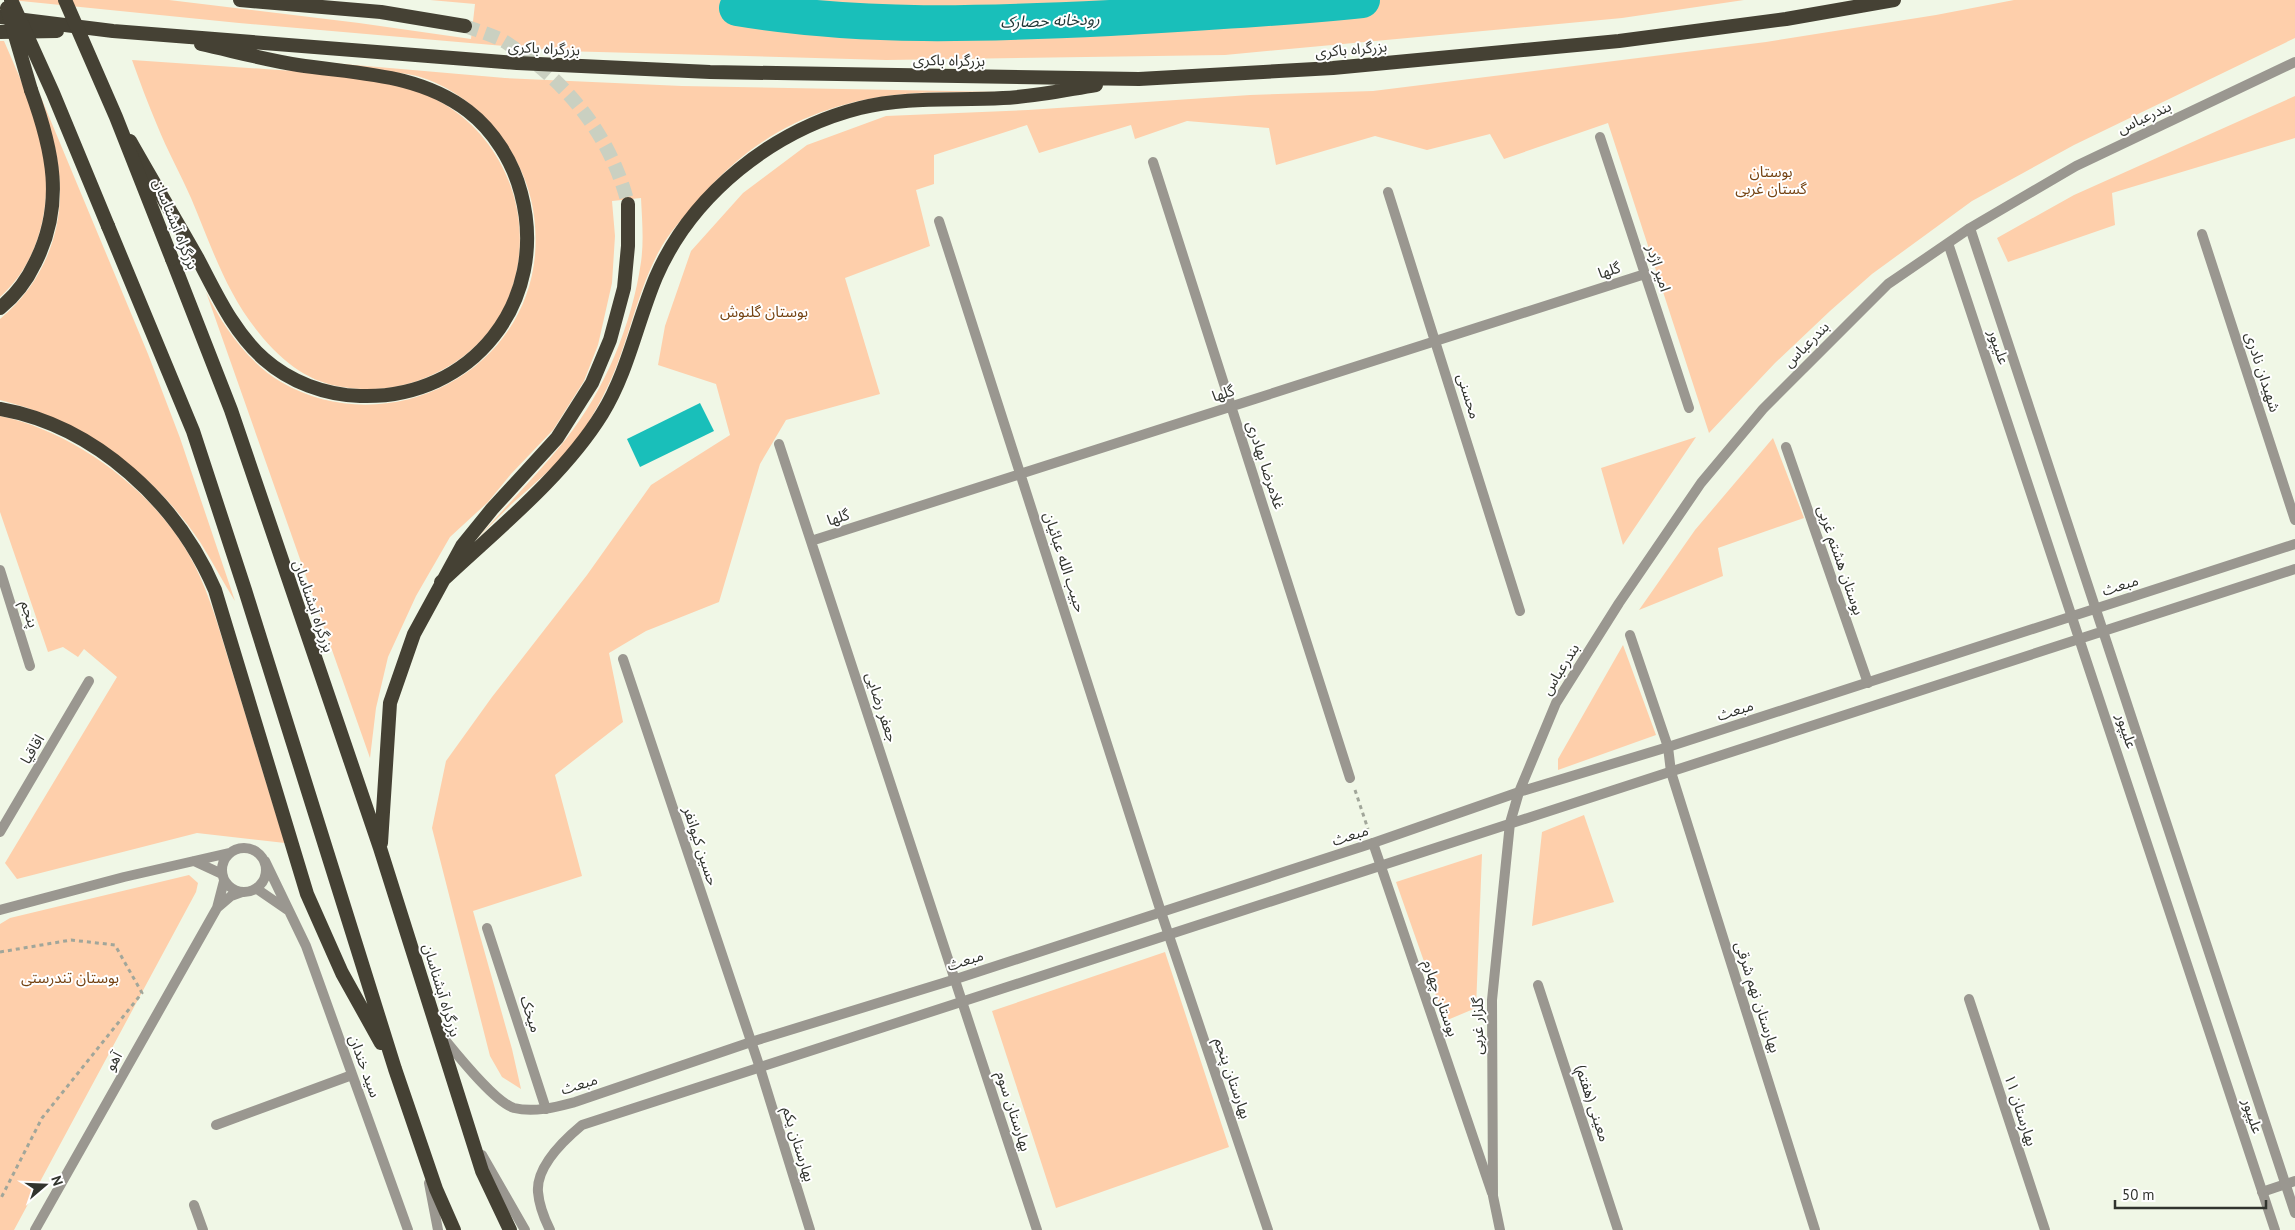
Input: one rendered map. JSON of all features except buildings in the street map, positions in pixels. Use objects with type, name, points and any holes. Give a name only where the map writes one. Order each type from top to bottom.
[{"type":"highway","points":[[0,308],[17,291],[37,260],[49,225],[54,202],[51,154],[4,0]]},
{"type":"highway","points":[[11,0],[53,93],[193,431],[245,590],[395,1069],[436,1189],[454,1230]]},
{"type":"highway","name":"بزرگراه آبشناسان","points":[[65,0],[116,117],[231,410],[380,848],[482,1171],[510,1230]]},
{"type":"highway","points":[[240,0],[381,12],[464,26]]},
{"type":"highway","name":"بزرگراه باکری","points":[[0,17],[104,30],[517,63],[622,68],[1139,79],[1333,68],[1619,41],[1786,19],[1894,0]]},
{"type":"highway","points":[[0,32],[104,30]]},
{"type":"highway","points":[[116,117],[233,324],[264,358],[293,378],[320,389],[349,396],[378,396],[409,392],[447,377],[475,357],[496,332],[513,306],[527,259],[528,239],[523,200],[518,182],[498,143],[483,124],[468,111],[435,92],[396,78],[351,70],[298,65],[146,33]]},
{"type":"highway","points":[[441,582],[571,457],[602,414],[624,369],[656,277],[670,250],[690,220],[716,191],[757,155],[808,126],[860,108],[904,101],[1005,98],[1139,79]]},
{"type":"highway","points":[[380,848],[390,703],[414,634],[462,546],[492,509],[557,438],[592,383],[610,340],[624,288],[628,246],[628,204]]},
{"type":"highway","points":[[0,409],[57,427],[101,450],[146,488],[192,544],[215,590],[307,894],[342,973],[395,1069]]},
{"type":"street","name":"بندرعباس","points":[[1510,823],[1519,792],[1556,703],[1619,603],[1701,483],[1763,409],[1881,290],[1970,228],[2076,166],[2295,62]]},
{"type":"street","name":"امیر اژدر","points":[[1600,137],[1689,408]]},
{"type":"street","name":"غلامرضا بهادری","points":[[1153,162],[1350,778]]},
{"type":"street","name":"محسنی","points":[[1388,192],[1520,611]]},
{"type":"street","name":"حبیب الله عبائیان","points":[[939,221],[1169,935]]},
{"type":"street","name":"علیپور","points":[[1970,228],[2103,632],[2290,1183],[2295,1213]]},
{"type":"street","name":"شهیدان نادری","points":[[2202,234],[2295,520]]},
{"type":"street","name":"علیپور","points":[[1948,243],[2275,1230]]},
{"type":"street","name":"گلها","points":[[811,541],[1645,274]]},
{"type":"street","name":"جعفر رضایی","points":[[779,444],[963,1002]]},
{"type":"street","name":"بوستان هشتم غربی","points":[[1786,447],[1868,683]]},
{"type":"street","name":"مبعث","points":[[438,1032],[486,1087],[513,1108],[546,1109],[575,1102],[751,1042],[956,979],[1373,843],[1519,792],[1668,747],[2295,544]]},
{"type":"street","points":[[550,1230],[538,1192],[545,1166],[564,1140],[582,1126],[2295,569]]},
{"type":"street","name":"پنجم","points":[[0,571],[30,666]]},
{"type":"street","name":"بهارستان نهم شرقی","points":[[1630,635],[1668,747],[1671,772],[1815,1230]]},
{"type":"street","name":"حسین کیوانفر","points":[[623,659],[760,1068]]},
{"type":"street","name":"اقاقیا","points":[[0,832],[89,681]]},
{"type":"street","name":"گلزار غربی","points":[[1500,1230],[1493,1196],[1492,1000],[1510,823]]},
{"type":"street","name":"بوستان چهارم","points":[[1373,843],[1493,1196]]},
{"type":"street","points":[[0,910],[124,877],[229,853],[242,847],[256,850],[265,861],[266,876],[257,888],[232,896],[217,908]]},
{"type":"street","points":[[217,908],[223,877],[224,859],[229,853]]},
{"type":"street","points":[[194,861],[223,877],[235,891],[242,892]]},
{"type":"street","name":"سید خندان","points":[[265,861],[306,946],[408,1230]]},
{"type":"street","points":[[257,888],[291,913]]},
{"type":"street","name":"آهو","points":[[35,1230],[217,908]]},
{"type":"street","name":"میخک","points":[[487,928],[546,1109]]},
{"type":"street","name":"بهارستان پنجم","points":[[1169,935],[1268,1230]]},
{"type":"street","name":"معینی (هفتم)","points":[[1538,985],[1618,1230]]},
{"type":"street","name":"بهارستان ۱۱","points":[[1969,999],[2045,1230]]},
{"type":"street","name":"بهارستان سوم","points":[[963,1002],[1037,1230]]},
{"type":"street","name":"بهارستان یکم","points":[[760,1068],[810,1230]]},
{"type":"street","points":[[216,1125],[352,1075]]},
{"type":"street","points":[[471,1137],[525,1230]]},
{"type":"street","points":[[425,1157],[438,1230]]},
{"type":"street","points":[[2262,1192],[2290,1183]]},
{"type":"street","points":[[194,1205],[203,1230]]},
{"type":"path","points":[[1350,778],[1373,843]]},
{"type":"path","points":[[0,952],[71,940],[115,946],[142,993],[42,1118],[0,1200]]},
{"type":"green space","points":[[11,0],[169,0],[359,23],[471,39],[475,4],[430,0],[1744,0],[1622,18],[1225,55],[886,60],[562,51],[239,23]]},
{"type":"green space","points":[[2014,0],[2295,0],[2295,38],[2074,145],[1972,201],[1872,274],[1830,311],[1775,363],[1709,433],[1608,123],[1504,159],[1490,134],[1427,150],[1375,136],[1276,165],[1269,128],[1187,121],[1135,139],[1131,125],[1039,153],[1027,125],[934,155],[934,184],[916,190],[930,246],[845,278],[880,394],[786,420],[760,464],[719,602],[646,631],[609,653],[623,722],[555,775],[582,876],[473,911],[512,1049],[521,1089],[502,1077],[490,1056],[432,828],[446,761],[492,697],[587,575],[651,485],[730,435],[716,384],[658,365],[665,326],[691,251],[743,193],[807,145],[886,116],[1028,110],[1250,95],[1373,91],[1766,42],[1936,15]]},
{"type":"green space","points":[[0,41],[4,41],[38,125],[44,153],[46,192],[40,231],[34,249],[14,283],[0,297]]},
{"type":"green space","points":[[132,60],[310,72],[380,80],[424,94],[444,104],[477,130],[500,163],[515,200],[520,238],[515,277],[501,313],[477,345],[442,370],[424,379],[405,385],[375,389],[351,388],[326,383],[304,374],[283,359],[258,332],[224,278],[191,198],[147,101]]},
{"type":"green space","points":[[297,60],[505,78],[682,86],[1003,92],[905,94],[846,104],[793,124],[768,138],[745,155],[702,196],[678,223],[662,245],[643,289],[611,380],[579,437],[557,463],[475,541],[566,439],[593,399],[615,355],[624,332],[637,285],[642,254],[642,230],[641,198],[612,201],[615,236],[612,283],[598,345],[584,381],[553,430],[511,474],[488,502],[450,537],[416,596],[388,657],[376,708],[370,758],[206,292],[228,331],[247,354],[281,382],[321,399],[363,405],[404,400],[442,387],[477,365],[505,335],[525,298],[535,255],[535,225],[530,195],[516,159],[486,118],[460,96],[445,87],[416,76]]},
{"type":"green space","points":[[40,95],[148,354],[180,438],[235,601],[200,542],[160,493],[138,472],[113,452],[87,435],[30,409],[0,400],[0,319],[30,287],[41,269],[50,250],[56,230],[59,209],[60,187],[57,156]]},
{"type":"green space","points":[[2295,96],[2295,138],[2112,193],[2115,225],[2008,262],[1997,238],[2074,195]]},
{"type":"green space","points":[[0,416],[28,424],[82,449],[132,485],[172,529],[188,553],[210,603],[285,843],[197,833],[17,879],[5,863],[117,677],[84,649],[78,657],[63,647],[48,652],[0,512]]},
{"type":"green space","points":[[1696,437],[1623,545],[1601,468]]},
{"type":"green space","points":[[1773,438],[1804,518],[1718,548],[1723,576],[1639,610],[1695,530]]},
{"type":"green space","points":[[1623,645],[1656,735],[1558,770],[1558,759]]},
{"type":"green space","points":[[1584,815],[1614,902],[1532,926],[1542,832]]},
{"type":"green space","points":[[1482,854],[1476,1008],[1445,1021],[1396,882]]},
{"type":"green space","name":"بوستان تندرستی","points":[[189,875],[198,883],[196,892],[14,1230],[0,1230],[0,924],[10,918]]},
{"type":"green space","points":[[1165,952],[1229,1147],[1056,1208],[992,1011]]},
{"type":"water","points":[[700,403],[714,431],[640,467],[627,439]]},
{"type":"waterway","name":"رودخانه حصارک","points":[[737,8],[784,15],[877,22],[970,23],[1173,14],[1362,0]]},
{"type":"tunnel","points":[[465,26],[506,42],[542,68],[575,101],[602,139],[621,182],[628,204]]},
{"type":"park label","name":"بوستان گستان غربی","points":[[1771,180]]},
{"type":"park label","name":"بوستان گلنوش","points":[[764,311]]}]
